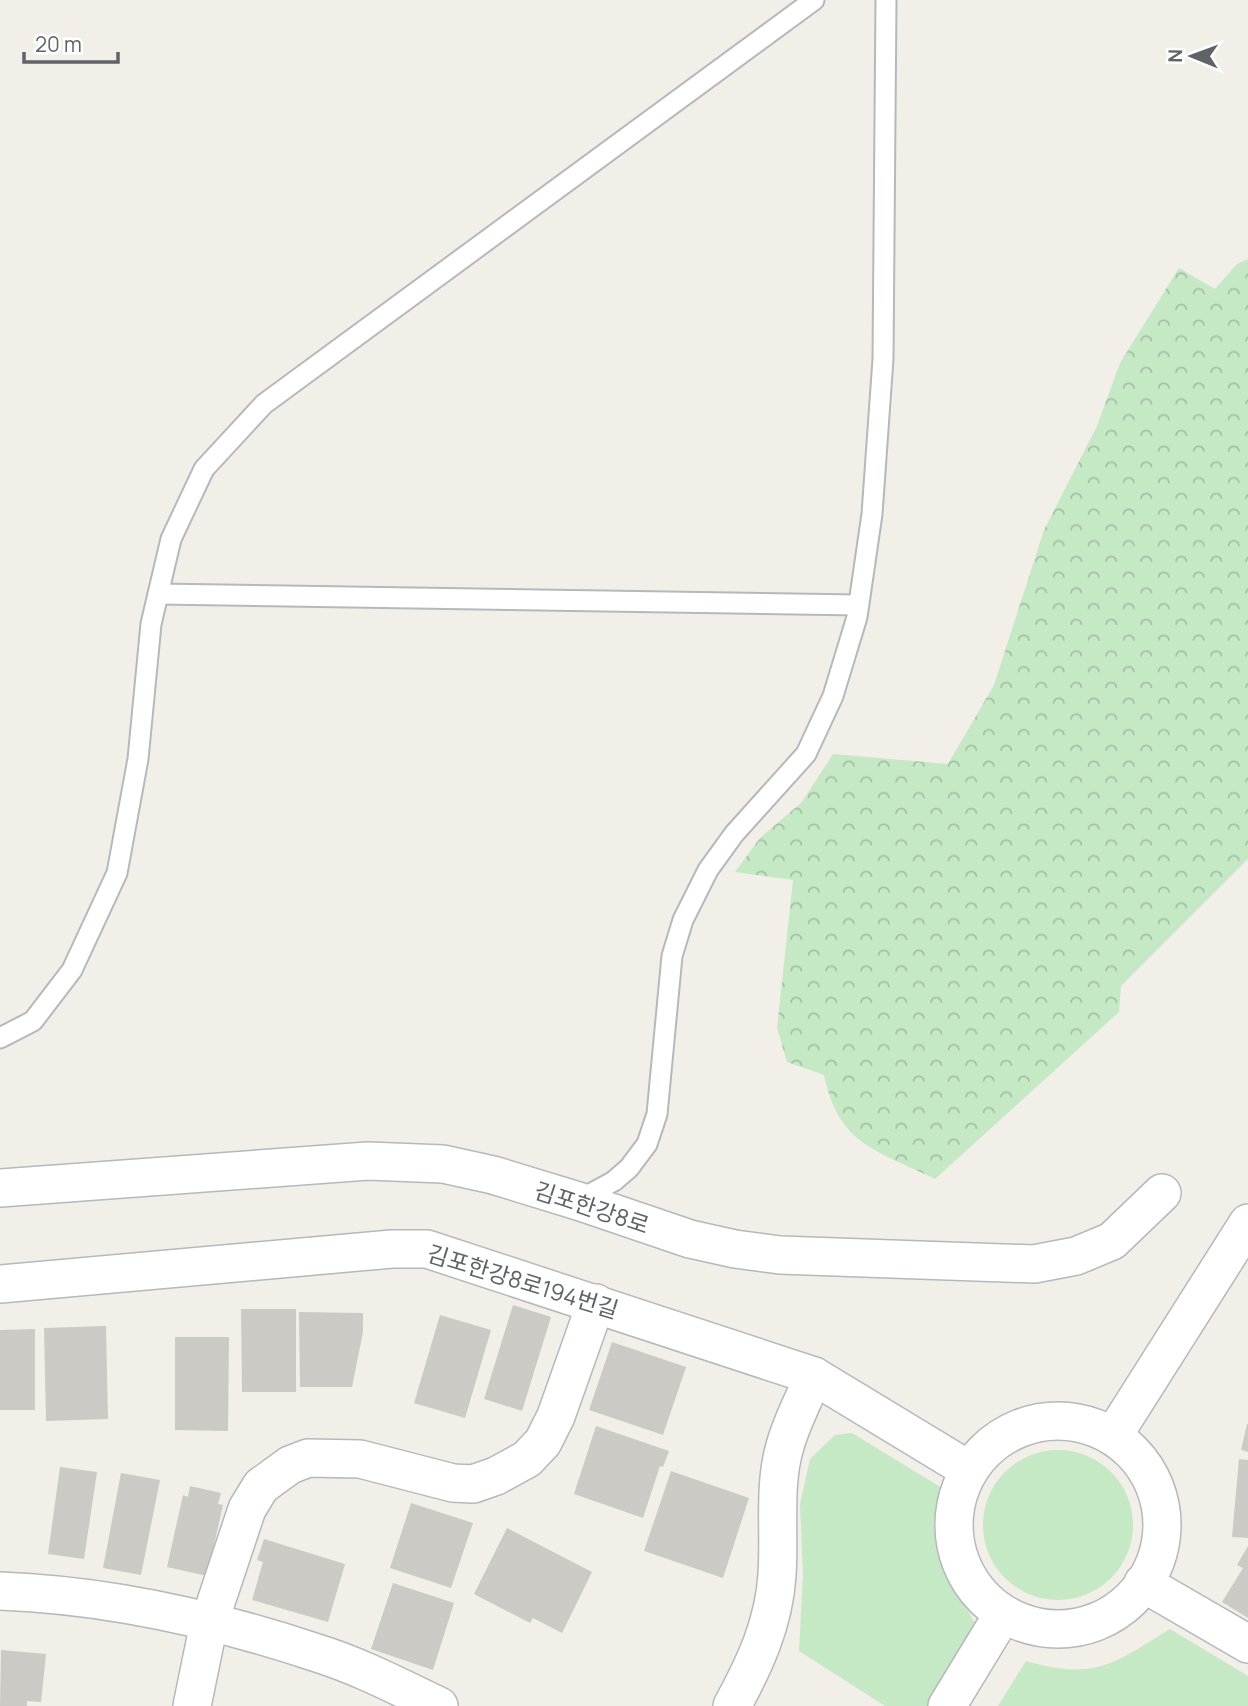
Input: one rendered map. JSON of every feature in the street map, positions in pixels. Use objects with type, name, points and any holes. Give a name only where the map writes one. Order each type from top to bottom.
[{"type":"street","name":"김포한강8로","points":[[0,1188],[368,1161],[443,1164],[493,1175],[690,1239],[734,1249],[780,1255],[1034,1264],[1076,1256],[1112,1241],[1162,1193]]},
{"type":"street","points":[[1113,1436],[1248,1223]]},
{"type":"street","name":"김포한강8로194번길","points":[[0,1284],[392,1249],[427,1249],[814,1376],[969,1470]]},
{"type":"street","points":[[192,1706],[209,1623],[247,1509],[261,1486],[290,1465],[308,1458],[347,1457],[453,1483],[474,1484],[496,1476],[527,1459],[543,1442],[556,1416],[596,1303]]},
{"type":"street","points":[[732,1706],[754,1667],[771,1619],[777,1576],[780,1478],[784,1447],[814,1376]]},
{"type":"street","points":[[1051,1420],[1083,1423],[1113,1436],[1140,1461],[1157,1493],[1162,1529],[1155,1564],[1135,1595],[1107,1618],[1073,1629],[1036,1628],[1003,1614],[978,1593],[961,1565],[954,1533],[956,1500],[969,1470],[991,1445],[1019,1428],[1051,1420]]},
{"type":"street","points":[[1143,1583],[1248,1644]]},
{"type":"street","points":[[0,1591],[121,1602],[209,1623],[318,1653],[439,1706]]},
{"type":"street","points":[[947,1706],[1003,1614]]},
{"type":"lane","points":[[0,1038],[33,1021],[72,970],[117,873],[138,759],[151,624],[171,539],[204,470],[264,404],[814,0]]},
{"type":"lane","points":[[578,1201],[614,1181],[629,1168],[647,1144],[657,1114],[672,956],[683,920],[708,870],[734,834],[806,754],[833,696],[858,605],[872,514],[883,359],[886,0]]},
{"type":"lane","points":[[158,594],[858,605]]},
{"type":"green space","points":[[1248,259],[1248,859],[1121,986],[1119,1012],[935,1179],[863,1143],[840,1117],[824,1075],[787,1062],[777,1028],[793,880],[735,872],[760,838],[802,802],[833,754],[948,764],[994,685],[1044,530],[1097,426],[1120,363],[1179,268],[1215,289],[1237,264]]},
{"type":"green space","points":[[852,1433],[955,1496],[946,1534],[949,1568],[962,1601],[982,1633],[935,1706],[885,1706],[799,1651],[803,1574],[800,1504],[810,1459],[835,1435]]},
{"type":"green space","points":[[1058,1450],[1087,1455],[1111,1472],[1128,1496],[1133,1525],[1128,1554],[1111,1578],[1087,1595],[1058,1600],[1029,1595],[1005,1578],[988,1554],[983,1525],[988,1496],[1005,1472],[1029,1455]]},
{"type":"green space","points":[[1170,1629],[1248,1676],[1248,1706],[998,1706],[1026,1661],[1070,1669],[1102,1666],[1133,1652]]},
{"type":"building","points":[[513,1305],[551,1317],[522,1411],[484,1399]]},
{"type":"building","points":[[241,1309],[296,1309],[296,1392],[242,1392]]},
{"type":"building","points":[[299,1312],[363,1313],[363,1332],[352,1387],[300,1387]]},
{"type":"building","points":[[440,1315],[491,1330],[465,1418],[414,1403]]},
{"type":"building","points":[[106,1326],[108,1419],[46,1421],[44,1328]]},
{"type":"building","points":[[35,1329],[35,1410],[0,1410],[0,1330]]},
{"type":"building","points":[[175,1337],[229,1337],[228,1431],[175,1430]]},
{"type":"building","points":[[612,1342],[686,1367],[663,1435],[589,1410]]},
{"type":"building","points":[[1248,1424],[1248,1452],[1241,1450]]},
{"type":"building","points":[[596,1426],[669,1451],[663,1467],[660,1466],[643,1518],[574,1494]]},
{"type":"building","points":[[1239,1459],[1248,1460],[1248,1538],[1232,1537]]},
{"type":"building","points":[[60,1467],[97,1472],[84,1559],[48,1554]]},
{"type":"building","points":[[671,1471],[749,1498],[723,1578],[644,1551]]},
{"type":"building","points":[[121,1473],[160,1480],[141,1575],[103,1568]]},
{"type":"building","points":[[190,1486],[221,1493],[218,1504],[223,1505],[207,1576],[167,1567],[183,1495],[188,1497]]},
{"type":"building","points":[[411,1503],[473,1523],[451,1588],[390,1568]]},
{"type":"building","points":[[507,1528],[592,1572],[562,1633],[533,1618],[530,1623],[474,1594]]},
{"type":"building","points":[[264,1539],[345,1564],[328,1622],[252,1600],[263,1562],[257,1560]]},
{"type":"building","points":[[1248,1546],[1248,1618],[1222,1602],[1243,1568],[1237,1565]]},
{"type":"building","points":[[393,1583],[454,1603],[433,1670],[371,1649]]},
{"type":"building","points":[[1,1650],[46,1654],[41,1702],[27,1701],[27,1706],[0,1706]]}]
